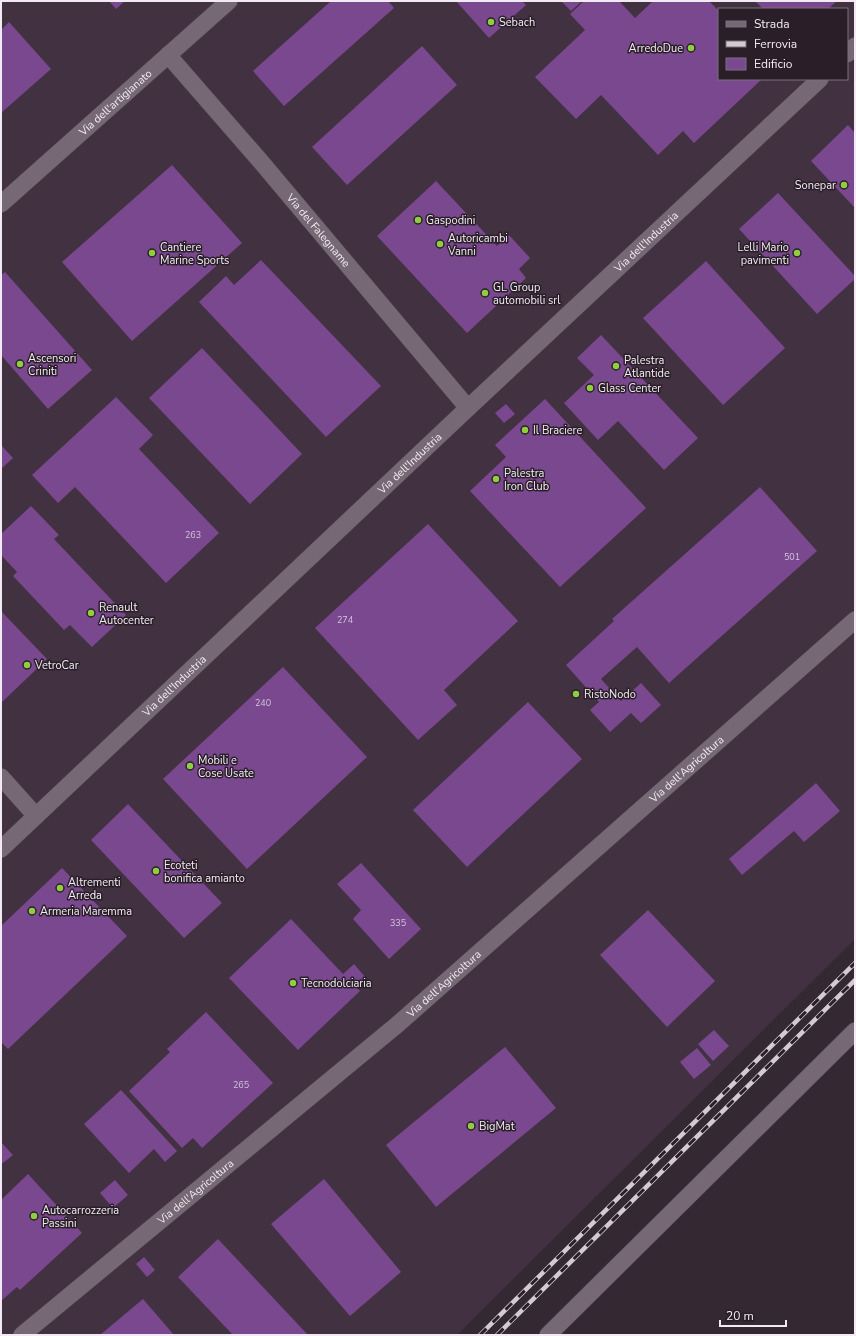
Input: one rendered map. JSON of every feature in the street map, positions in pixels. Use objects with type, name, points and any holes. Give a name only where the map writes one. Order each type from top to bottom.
[{"type":"street","name":"Via dell'artigianato","points":[[1,204],[229,1]]},
{"type":"street","name":"Via del Falegname","points":[[168,55],[262,163],[468,408]]},
{"type":"street","name":"Via dell'Industria","points":[[1,849],[468,408],[819,80]]},
{"type":"street","name":"Via dell'Agricoltura","points":[[22,1335],[398,1024],[855,620]]},
{"type":"street","points":[[1,777],[36,816]]},
{"type":"street","points":[[548,1335],[855,1031]]},
{"type":"shaded area","points":[[1,1],[855,1],[855,939],[457,1335],[1,1335]]},
{"type":"building","points":[[109,1],[125,1],[116,9]]},
{"type":"building","points":[[331,1],[388,1],[394,8],[284,106],[253,71]]},
{"type":"building","name":"Sebach","points":[[456,1],[522,1],[526,5],[489,38]]},
{"type":"building","points":[[561,1],[582,1],[571,11]]},
{"type":"building","points":[[584,1],[619,1],[635,18],[653,1],[709,1],[718,10],[718,80],[761,80],[694,143],[683,131],[658,155],[601,95],[576,119],[535,77],[585,30],[570,14]]},
{"type":"building","points":[[755,1],[837,1],[829,8],[762,8]]},
{"type":"building","points":[[9,22],[51,69],[1,113],[1,30]]},
{"type":"building","points":[[422,46],[457,85],[347,185],[312,147]]},
{"type":"building","name":"Sonepar","points":[[848,125],[855,133],[855,208],[811,161]]},
{"type":"building","name":"Cantiere Marine Sports","points":[[172,165],[242,243],[132,341],[62,262]]},
{"type":"building","points":[[436,181],[497,246],[509,235],[530,258],[519,269],[526,278],[467,333],[377,236]]},
{"type":"building","name":"Lelli Mario pavimenti","points":[[778,193],[855,276],[855,279],[817,314],[739,229]]},
{"type":"building","points":[[261,260],[381,386],[326,437],[199,302],[226,276],[234,285]]},
{"type":"building","points":[[706,261],[785,348],[723,405],[643,318]]},
{"type":"building","points":[[5,272],[92,370],[48,409],[1,355],[1,275]]},
{"type":"building","points":[[601,335],[698,438],[664,470],[618,421],[598,440],[564,403],[594,375],[577,358]]},
{"type":"building","points":[[202,348],[302,454],[250,504],[149,398]]},
{"type":"building","points":[[116,397],[153,435],[139,449],[219,533],[166,583],[75,487],[58,503],[32,475]]},
{"type":"building","points":[[545,399],[646,508],[560,587],[470,491],[506,457],[495,445]]},
{"type":"building","points":[[506,404],[515,414],[504,423],[495,413]]},
{"type":"building","points":[[1,445],[13,458],[1,469]]},
{"type":"building","points":[[760,487],[817,551],[669,683],[637,647],[601,679],[621,701],[641,683],[661,705],[641,723],[631,713],[610,732],[590,710],[599,702],[566,665],[614,621],[612,619]]},
{"type":"building","points":[[31,506],[59,535],[54,539],[126,615],[92,647],[70,625],[64,630],[13,576],[17,572],[1,555],[1,534]]},
{"type":"building","points":[[428,524],[518,621],[444,690],[457,705],[418,740],[315,628]]},
{"type":"building","points":[[1,611],[47,659],[1,703]]},
{"type":"building","points":[[283,667],[367,757],[247,869],[163,779]]},
{"type":"building","points":[[528,702],[582,759],[467,867],[413,810]]},
{"type":"building","points":[[816,783],[840,811],[804,842],[794,831],[742,875],[729,859]]},
{"type":"building","name":"Ecoteti bonifica amianto","points":[[128,804],[222,903],[184,938],[91,840]]},
{"type":"building","points":[[361,863],[421,929],[389,959],[353,919],[361,910],[337,884]]},
{"type":"building","points":[[62,868],[127,936],[8,1049],[1,1042],[1,926]]},
{"type":"building","points":[[648,910],[715,981],[667,1027],[600,955]]},
{"type":"building","name":"Tecnodolciaria","points":[[291,919],[343,974],[354,964],[366,978],[356,987],[360,991],[298,1050],[229,978]]},
{"type":"building","points":[[206,1012],[273,1083],[202,1148],[193,1138],[182,1148],[129,1091],[170,1052],[167,1049]]},
{"type":"building","points":[[714,1030],[729,1046],[713,1061],[698,1044]]},
{"type":"building","name":"BigMat","points":[[505,1047],[556,1108],[436,1207],[386,1145]]},
{"type":"building","points":[[697,1048],[711,1065],[694,1079],[680,1062]]},
{"type":"building","points":[[121,1090],[177,1151],[165,1162],[154,1149],[129,1173],[84,1124]]},
{"type":"building","points":[[1,1142],[13,1155],[3,1163],[1,1161]]},
{"type":"building","name":"Autocarrozzeria Passini","points":[[28,1174],[82,1233],[20,1290],[17,1287],[1,1301],[1,1200]]},
{"type":"building","points":[[324,1179],[401,1272],[350,1316],[271,1224]]},
{"type":"building","points":[[115,1180],[128,1195],[113,1208],[100,1193]]},
{"type":"building","points":[[218,1239],[308,1335],[233,1335],[178,1277]]},
{"type":"building","points":[[144,1257],[155,1270],[147,1277],[136,1264]]},
{"type":"building","points":[[143,1299],[174,1335],[100,1335]]},
{"type":"railway","points":[[480,1335],[855,963]]},
{"type":"railway","points":[[497,1335],[855,980]]},
{"type":"place","name":"Sebach","points":[[491,22]]},
{"type":"place","name":"ArredoDue","points":[[691,48]]},
{"type":"place","name":"Sonepar","points":[[844,185]]},
{"type":"place","name":"Gaspodini","points":[[418,220]]},
{"type":"place","name":"Autoricambi Vanni","points":[[440,244]]},
{"type":"place","name":"Cantiere Marine Sports","points":[[152,253]]},
{"type":"place","name":"Lelli Mario pavimenti","points":[[797,253]]},
{"type":"place","name":"GL Group automobili srl","points":[[485,293]]},
{"type":"place","name":"Ascensori Criniti","points":[[20,364]]},
{"type":"place","name":"Palestra Atlantide","points":[[616,366]]},
{"type":"place","name":"Glass Center","points":[[590,388]]},
{"type":"place","name":"Il Braciere","points":[[525,430]]},
{"type":"place","name":"Palestra Iron Club","points":[[496,479]]},
{"type":"place","name":"Renault Autocenter","points":[[91,613]]},
{"type":"place","name":"VetroCar","points":[[27,665]]},
{"type":"place","name":"RistoNodo","points":[[576,694]]},
{"type":"place","name":"Mobili e Cose Usate","points":[[190,766]]},
{"type":"place","name":"Ecoteti bonifica amianto","points":[[156,871]]},
{"type":"place","name":"Altrementi Arreda","points":[[60,888]]},
{"type":"place","name":"Armeria Maremma","points":[[32,911]]},
{"type":"place","name":"Tecnodolciaria","points":[[293,983]]},
{"type":"place","name":"BigMat","points":[[471,1126]]},
{"type":"place","name":"Autocarrozzeria Passini","points":[[34,1216]]}]
